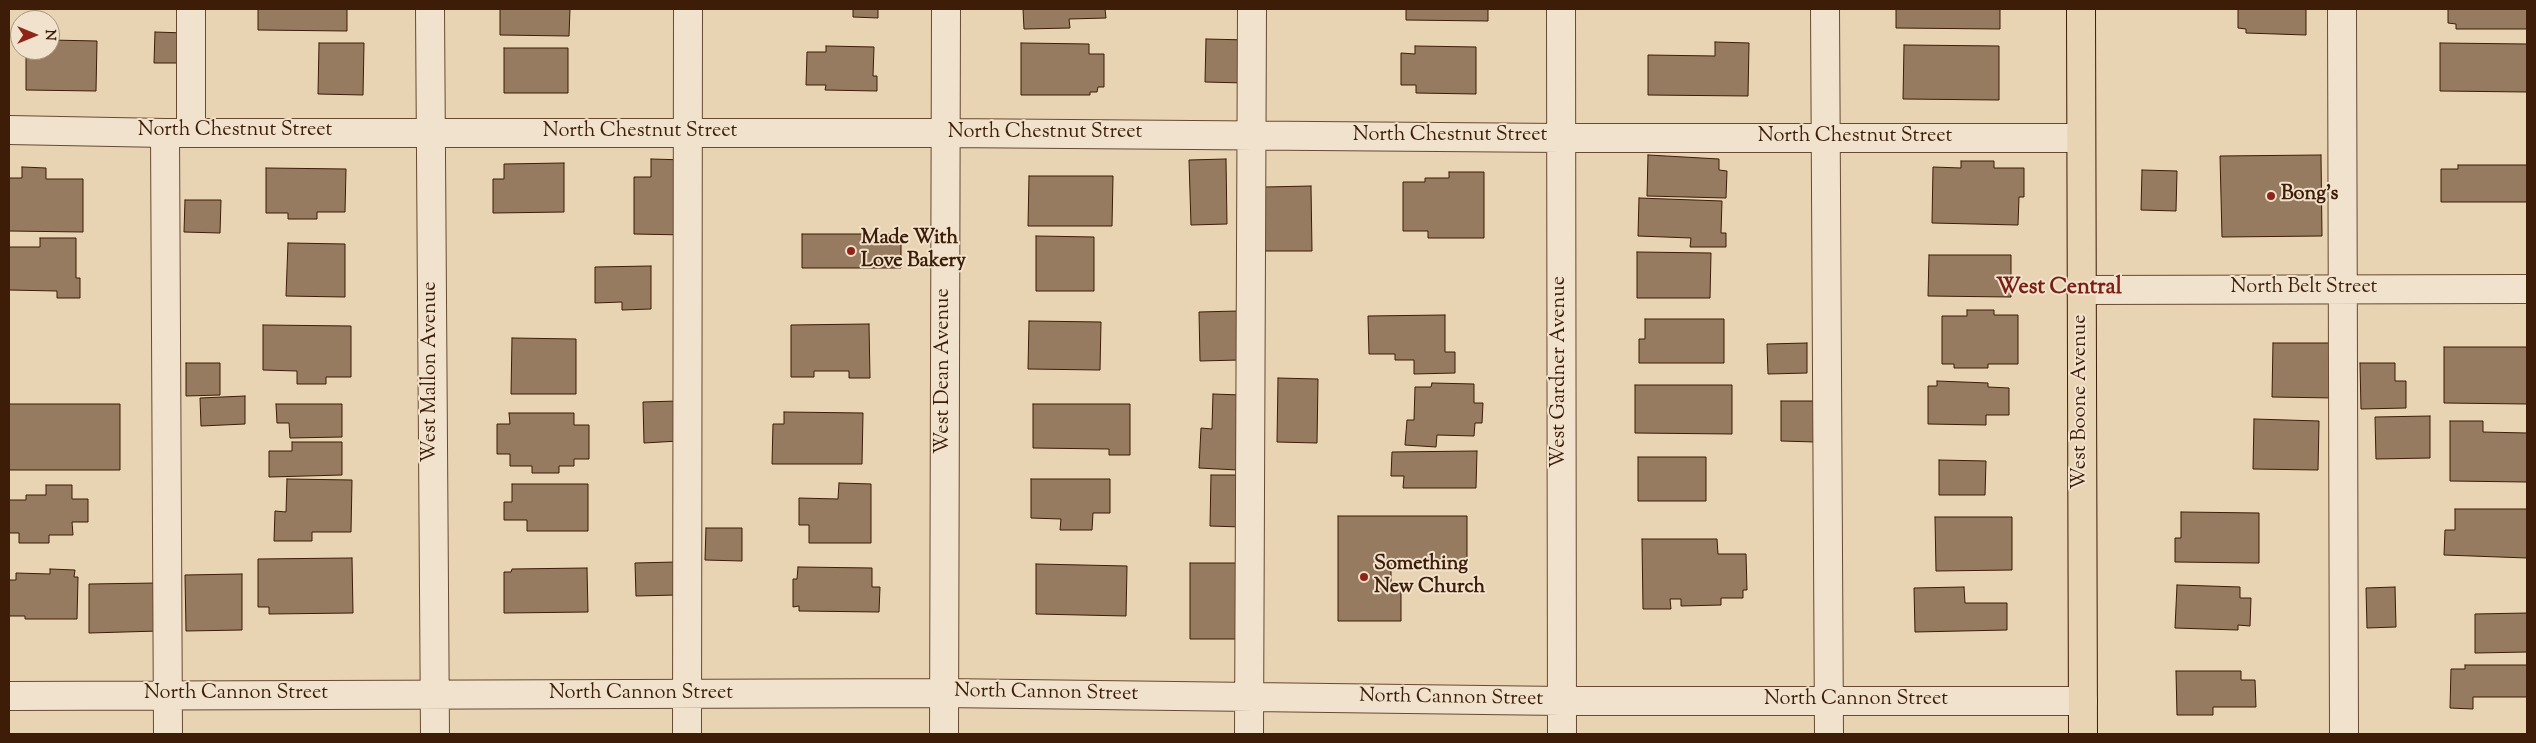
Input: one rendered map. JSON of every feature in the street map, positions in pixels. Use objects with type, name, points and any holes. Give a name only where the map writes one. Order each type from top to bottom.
[{"type":"main road","name":"West Boone Avenue","points":[[2081,9],[2083,734]]},
{"type":"street","points":[[168,734],[178,133],[191,9]]},
{"type":"street","name":"West Mallon Avenue","points":[[430,9],[435,734]]},
{"type":"street","points":[[686,734],[688,9]]},
{"type":"street","name":"West Dean Avenue","points":[[944,734],[946,9]]},
{"type":"street","points":[[1249,734],[1252,9]]},
{"type":"street","name":"West Gardner Avenue","points":[[1561,9],[1562,734]]},
{"type":"street","points":[[1825,9],[1828,734]]},
{"type":"street","points":[[2342,9],[2344,734]]},
{"type":"street","name":"North Chestnut Street","points":[[9,130],[178,133],[947,133],[1561,138],[2081,138]]},
{"type":"street","name":"North Belt Street","points":[[2081,290],[2527,289]]},
{"type":"street","name":"North Cannon Street","points":[[9,696],[944,693],[1561,700],[2083,700]]},
{"type":"building","points":[[258,9],[347,9],[347,31],[258,30]]},
{"type":"building","points":[[500,9],[570,9],[569,36],[500,35]]},
{"type":"building","points":[[853,9],[878,9],[878,18],[853,17]]},
{"type":"building","points":[[1023,9],[1105,9],[1106,18],[1069,19],[1070,28],[1024,29]]},
{"type":"building","points":[[1406,9],[1488,9],[1488,21],[1406,20]]},
{"type":"building","points":[[1896,9],[2000,9],[2000,29],[1896,28]]},
{"type":"building","points":[[2238,9],[2306,9],[2306,35],[2246,33],[2246,29],[2238,28]]},
{"type":"building","points":[[2448,9],[2527,9],[2527,29],[2456,29],[2456,24],[2448,23]]},
{"type":"building","points":[[155,32],[185,33],[184,63],[154,63]]},
{"type":"building","points":[[1206,39],[1247,40],[1245,83],[1205,82]]},
{"type":"building","points":[[60,40],[97,41],[96,91],[26,90],[26,60],[60,60]]},
{"type":"building","points":[[1715,42],[1749,43],[1748,96],[1648,95],[1648,55],[1715,56]]},
{"type":"building","points":[[319,43],[364,43],[363,95],[318,94]]},
{"type":"building","points":[[1021,43],[1089,44],[1089,54],[1104,54],[1104,87],[1098,87],[1097,92],[1090,92],[1090,95],[1021,95]]},
{"type":"building","points":[[2440,43],[2527,44],[2527,92],[2440,91]]},
{"type":"building","points":[[1904,45],[1999,46],[1999,100],[1903,99]]},
{"type":"building","points":[[826,46],[874,47],[873,76],[877,76],[877,91],[825,90],[826,85],[806,85],[807,52],[826,52]]},
{"type":"building","points":[[1415,46],[1476,47],[1476,94],[1416,93],[1416,85],[1401,85],[1401,53],[1415,54]]},
{"type":"building","points":[[504,48],[568,48],[568,93],[504,93]]},
{"type":"building","points":[[1648,155],[1719,159],[1719,170],[1727,171],[1726,198],[1647,196]]},
{"type":"building","name":"Bong's","points":[[2321,155],[2322,236],[2222,237],[2220,156]]},
{"type":"building","points":[[651,159],[687,160],[686,235],[634,234],[634,177],[651,177]]},
{"type":"building","points":[[1226,159],[1227,224],[1191,225],[1189,160]]},
{"type":"building","points":[[1961,161],[1994,161],[1994,168],[2024,168],[2024,197],[2019,197],[2018,225],[1932,223],[1933,167],[1961,168]]},
{"type":"building","points":[[564,163],[564,212],[493,213],[493,179],[504,179],[504,164]]},
{"type":"building","points":[[2458,165],[2527,165],[2527,202],[2441,202],[2441,169],[2458,169]]},
{"type":"building","points":[[22,167],[46,168],[46,179],[83,179],[83,232],[9,231],[9,178],[22,178]]},
{"type":"building","points":[[266,168],[346,169],[345,212],[317,212],[317,219],[288,219],[288,213],[266,213]]},
{"type":"building","points":[[2142,170],[2177,171],[2176,211],[2141,210]]},
{"type":"building","points":[[1449,172],[1484,172],[1484,238],[1428,238],[1428,231],[1403,231],[1403,182],[1425,182],[1425,178],[1449,178]]},
{"type":"building","points":[[1029,176],[1113,176],[1112,226],[1028,226]]},
{"type":"building","points":[[1311,186],[1312,251],[1265,251],[1265,187]]},
{"type":"building","points":[[1639,198],[1722,201],[1721,233],[1726,233],[1726,247],[1690,247],[1691,238],[1638,236]]},
{"type":"building","points":[[185,200],[221,200],[220,233],[184,232]]},
{"type":"building","name":"Made With Love Bakery","points":[[802,234],[901,234],[901,268],[802,268]]},
{"type":"building","points":[[1036,236],[1094,237],[1094,291],[1036,291]]},
{"type":"building","points":[[40,238],[76,238],[76,278],[80,278],[80,298],[57,298],[57,291],[9,290],[9,247],[40,247]]},
{"type":"building","points":[[288,243],[345,244],[345,297],[286,296]]},
{"type":"building","points":[[1637,252],[1711,253],[1710,298],[1637,298]]},
{"type":"building","points":[[1929,255],[2011,255],[2011,297],[1928,296]]},
{"type":"building","points":[[651,266],[651,309],[622,310],[622,302],[595,303],[595,267]]},
{"type":"building","points":[[1967,310],[1994,310],[1994,315],[2018,315],[2018,364],[1988,364],[1988,368],[1954,368],[1954,364],[1942,364],[1942,316],[1967,316]]},
{"type":"building","points":[[1238,311],[1239,360],[1200,361],[1199,312]]},
{"type":"building","points":[[1445,315],[1445,352],[1455,352],[1455,373],[1414,374],[1414,360],[1395,360],[1395,354],[1369,354],[1368,316]]},
{"type":"building","points":[[1645,319],[1724,319],[1724,363],[1639,363],[1639,339],[1645,339]]},
{"type":"building","points":[[1029,321],[1101,322],[1100,370],[1028,369]]},
{"type":"building","points":[[869,324],[870,378],[849,378],[849,371],[814,371],[814,377],[791,377],[791,325]]},
{"type":"building","points":[[263,325],[351,326],[351,377],[326,377],[326,384],[297,384],[297,371],[263,370]]},
{"type":"building","points":[[512,338],[576,339],[576,394],[511,394]]},
{"type":"building","points":[[1807,343],[1807,373],[1768,374],[1767,344]]},
{"type":"building","points":[[2273,343],[2334,343],[2334,398],[2272,397]]},
{"type":"building","points":[[2444,347],[2527,347],[2527,404],[2444,403]]},
{"type":"building","points":[[186,363],[220,363],[220,395],[186,396]]},
{"type":"building","points":[[2360,363],[2395,363],[2395,381],[2406,381],[2406,408],[2361,409]]},
{"type":"building","points":[[1278,378],[1318,379],[1317,443],[1277,442]]},
{"type":"building","points":[[1937,381],[1988,383],[1988,387],[2009,388],[2009,415],[1986,415],[1986,425],[1928,424],[1928,386],[1937,386]]},
{"type":"building","points":[[1432,383],[1474,384],[1474,403],[1483,403],[1482,423],[1475,423],[1474,436],[1437,435],[1436,447],[1405,445],[1407,420],[1414,420],[1415,387],[1431,387]]},
{"type":"building","points":[[1635,385],[1732,385],[1732,434],[1635,433]]},
{"type":"building","points":[[1213,394],[1241,395],[1238,470],[1199,468],[1201,428],[1212,429]]},
{"type":"building","points":[[245,396],[245,424],[201,426],[200,398]]},
{"type":"building","points":[[678,401],[679,441],[644,443],[643,402]]},
{"type":"building","points":[[1781,401],[1816,401],[1815,442],[1781,441]]},
{"type":"building","points":[[9,404],[120,404],[120,470],[9,470]]},
{"type":"building","points":[[276,404],[342,404],[342,437],[290,438],[289,423],[277,423]]},
{"type":"building","points":[[1033,404],[1130,404],[1130,455],[1109,455],[1109,449],[1033,448]]},
{"type":"building","points":[[784,412],[863,413],[862,464],[772,464],[773,424],[784,424]]},
{"type":"building","points":[[509,413],[574,413],[574,425],[589,425],[589,459],[574,459],[574,466],[559,466],[559,473],[532,473],[532,466],[510,466],[510,454],[497,454],[497,424],[510,424]]},
{"type":"building","points":[[2430,416],[2430,458],[2376,459],[2375,417]]},
{"type":"building","points":[[2254,419],[2319,421],[2318,470],[2253,469]]},
{"type":"building","points":[[2450,421],[2483,421],[2483,432],[2527,433],[2527,482],[2450,481]]},
{"type":"building","points":[[292,442],[342,442],[342,475],[269,477],[269,451],[292,451]]},
{"type":"building","points":[[1477,451],[1476,488],[1403,488],[1404,476],[1391,476],[1392,452]]},
{"type":"building","points":[[1638,457],[1706,457],[1706,501],[1638,501]]},
{"type":"building","points":[[1939,460],[1986,461],[1985,495],[1939,495]]},
{"type":"building","points":[[1211,475],[1242,475],[1242,527],[1210,526]]},
{"type":"building","points":[[287,479],[352,480],[351,532],[312,532],[312,541],[274,541],[275,511],[286,512]]},
{"type":"building","points":[[1031,479],[1110,479],[1110,513],[1093,513],[1092,530],[1060,530],[1061,519],[1031,518]]},
{"type":"building","points":[[839,483],[871,484],[871,543],[809,543],[809,525],[799,525],[799,498],[838,499]]},
{"type":"building","points":[[512,484],[588,484],[588,531],[527,531],[527,520],[504,520],[504,502],[512,502]]},
{"type":"building","points":[[46,485],[72,485],[72,499],[88,499],[88,522],[72,522],[73,535],[49,535],[49,543],[19,543],[19,533],[9,533],[9,500],[26,500],[26,495],[46,495]]},
{"type":"building","points":[[2455,509],[2527,509],[2527,558],[2444,555],[2445,530],[2455,530]]},
{"type":"building","points":[[2181,512],[2259,513],[2259,563],[2175,562],[2175,538],[2181,538]]},
{"type":"building","name":"Something New Church","points":[[1338,516],[1467,516],[1467,562],[1391,562],[1391,591],[1401,591],[1401,621],[1338,621]]},
{"type":"building","points":[[1935,517],[2012,517],[2012,570],[1936,571]]},
{"type":"building","points":[[706,528],[742,528],[742,561],[705,560]]},
{"type":"building","points":[[1642,539],[1717,539],[1718,554],[1746,554],[1747,590],[1743,590],[1743,598],[1721,598],[1721,605],[1681,606],[1681,599],[1670,599],[1671,609],[1643,609]]},
{"type":"building","points":[[352,558],[353,613],[269,614],[269,607],[258,607],[258,559]]},
{"type":"building","points":[[676,562],[677,595],[636,596],[635,563]]},
{"type":"building","points":[[1190,563],[1240,563],[1240,639],[1190,639]]},
{"type":"building","points":[[1036,564],[1127,566],[1126,616],[1036,614]]},
{"type":"building","points":[[798,567],[872,568],[872,587],[880,587],[879,612],[799,611],[799,606],[793,607],[793,579],[797,579]]},
{"type":"building","points":[[587,568],[588,612],[504,613],[504,572],[511,572],[512,569]]},
{"type":"building","points":[[50,569],[75,570],[74,577],[78,577],[77,619],[25,619],[25,616],[9,616],[9,580],[16,580],[16,573],[50,574]]},
{"type":"building","points":[[242,574],[242,630],[186,631],[185,575]]},
{"type":"building","points":[[158,583],[159,631],[89,633],[89,584]]},
{"type":"building","points":[[2177,585],[2240,587],[2240,598],[2251,598],[2250,626],[2238,625],[2238,630],[2175,628]]},
{"type":"building","points":[[1964,587],[1965,603],[2007,603],[2007,630],[1915,632],[1914,588]]},
{"type":"building","points":[[2395,587],[2396,627],[2367,628],[2366,588]]},
{"type":"building","points":[[2527,613],[2527,652],[2475,653],[2475,614]]},
{"type":"building","points":[[2465,665],[2527,665],[2527,697],[2473,697],[2473,709],[2450,708],[2451,669],[2465,669]]},
{"type":"building","points":[[2176,671],[2241,671],[2241,680],[2255,680],[2256,707],[2213,707],[2213,715],[2177,715]]},
{"type":"place","name":"Bong's","points":[[2271,196]]},
{"type":"place","name":"Made With Love Bakery","points":[[851,251]]},
{"type":"place","name":"Something New Church","points":[[1364,577]]},
{"type":"district","name":"West Central","points":[[2059,289]]}]
